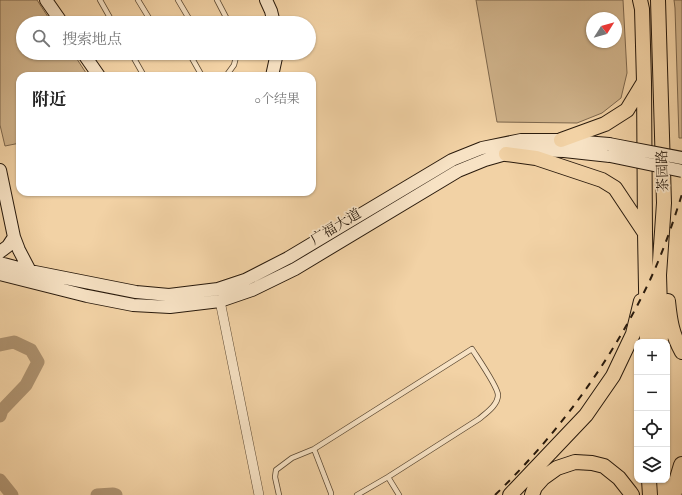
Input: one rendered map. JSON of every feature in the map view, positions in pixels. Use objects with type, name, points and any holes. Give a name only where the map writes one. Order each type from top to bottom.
[{"type":"highway","points":[[673,495],[682,465]]},
{"type":"main road","points":[[46,0],[57,16]]},
{"type":"main road","points":[[266,0],[272,16]]},
{"type":"main road","name":"茶园路","points":[[640,0],[642,9],[644,82],[647,339]]},
{"type":"main road","name":"茶园路","points":[[658,0],[664,203],[659,275],[661,339]]},
{"type":"main road","points":[[88,60],[96,72]]},
{"type":"main road","points":[[273,72],[275,60]]},
{"type":"main road","points":[[561,140],[605,124],[627,110],[644,82]]},
{"type":"main road","name":"广福大道","points":[[0,263],[30,271],[136,292],[169,295],[218,289],[245,280],[288,258],[452,160],[482,148],[521,140],[561,140],[609,144],[682,158]]},
{"type":"main road","name":"广福大道","points":[[0,274],[87,296],[133,305],[170,307],[220,301],[252,290],[295,269],[458,172],[485,160],[506,154],[526,150],[564,151],[610,156],[682,171]]},
{"type":"main road","points":[[506,154],[536,158],[602,180],[615,188],[645,234]]},
{"type":"main road","points":[[0,170],[14,237],[30,271]]},
{"type":"main road","points":[[664,203],[668,301],[671,324],[677,343],[682,352]]},
{"type":"main road","points":[[0,252],[8,246],[14,237]]},
{"type":"main road","points":[[510,495],[586,415],[613,376],[633,334],[647,279]]},
{"type":"main road","points":[[532,495],[543,478],[557,468],[574,462],[592,463],[604,466],[619,478],[632,495]]},
{"type":"main road","points":[[649,483],[650,495]]},
{"type":"main road","points":[[664,483],[664,495]]},
{"type":"street","points":[[220,301],[259,495]]},
{"type":"lane","points":[[100,0],[109,16]]},
{"type":"lane","points":[[138,0],[148,16]]},
{"type":"lane","points":[[178,0],[187,16]]},
{"type":"lane","points":[[218,0],[226,16]]},
{"type":"lane","points":[[135,60],[142,72]]},
{"type":"lane","points":[[193,60],[200,72]]},
{"type":"lane","points":[[229,72],[234,65],[235,60]]},
{"type":"lane","points":[[279,495],[275,477],[276,470],[292,458],[314,449],[472,348],[493,382],[498,395],[496,402],[490,410],[479,419],[357,495]]},
{"type":"lane","points":[[314,449],[331,495]]},
{"type":"lane","points":[[388,477],[399,495]]},
{"type":"shaded area","points":[[0,0],[37,0],[47,16],[16,16],[16,60],[78,60],[85,72],[16,72],[16,144],[5,146],[0,125]]},
{"type":"shaded area","points":[[476,0],[623,0],[627,73],[621,98],[602,113],[577,123],[497,122]]},
{"type":"shaded area","points":[[674,0],[682,0],[682,138],[679,138]]},
{"type":"waterway","points":[[0,345],[14,342],[31,350],[38,362],[26,385],[2,410],[0,416]]},
{"type":"waterway","points":[[0,480],[12,495]]},
{"type":"waterway","points":[[97,495],[116,495]]},
{"type":"railway","points":[[495,495],[541,446],[562,421],[601,367],[619,339],[655,269],[668,237],[682,194]]}]
